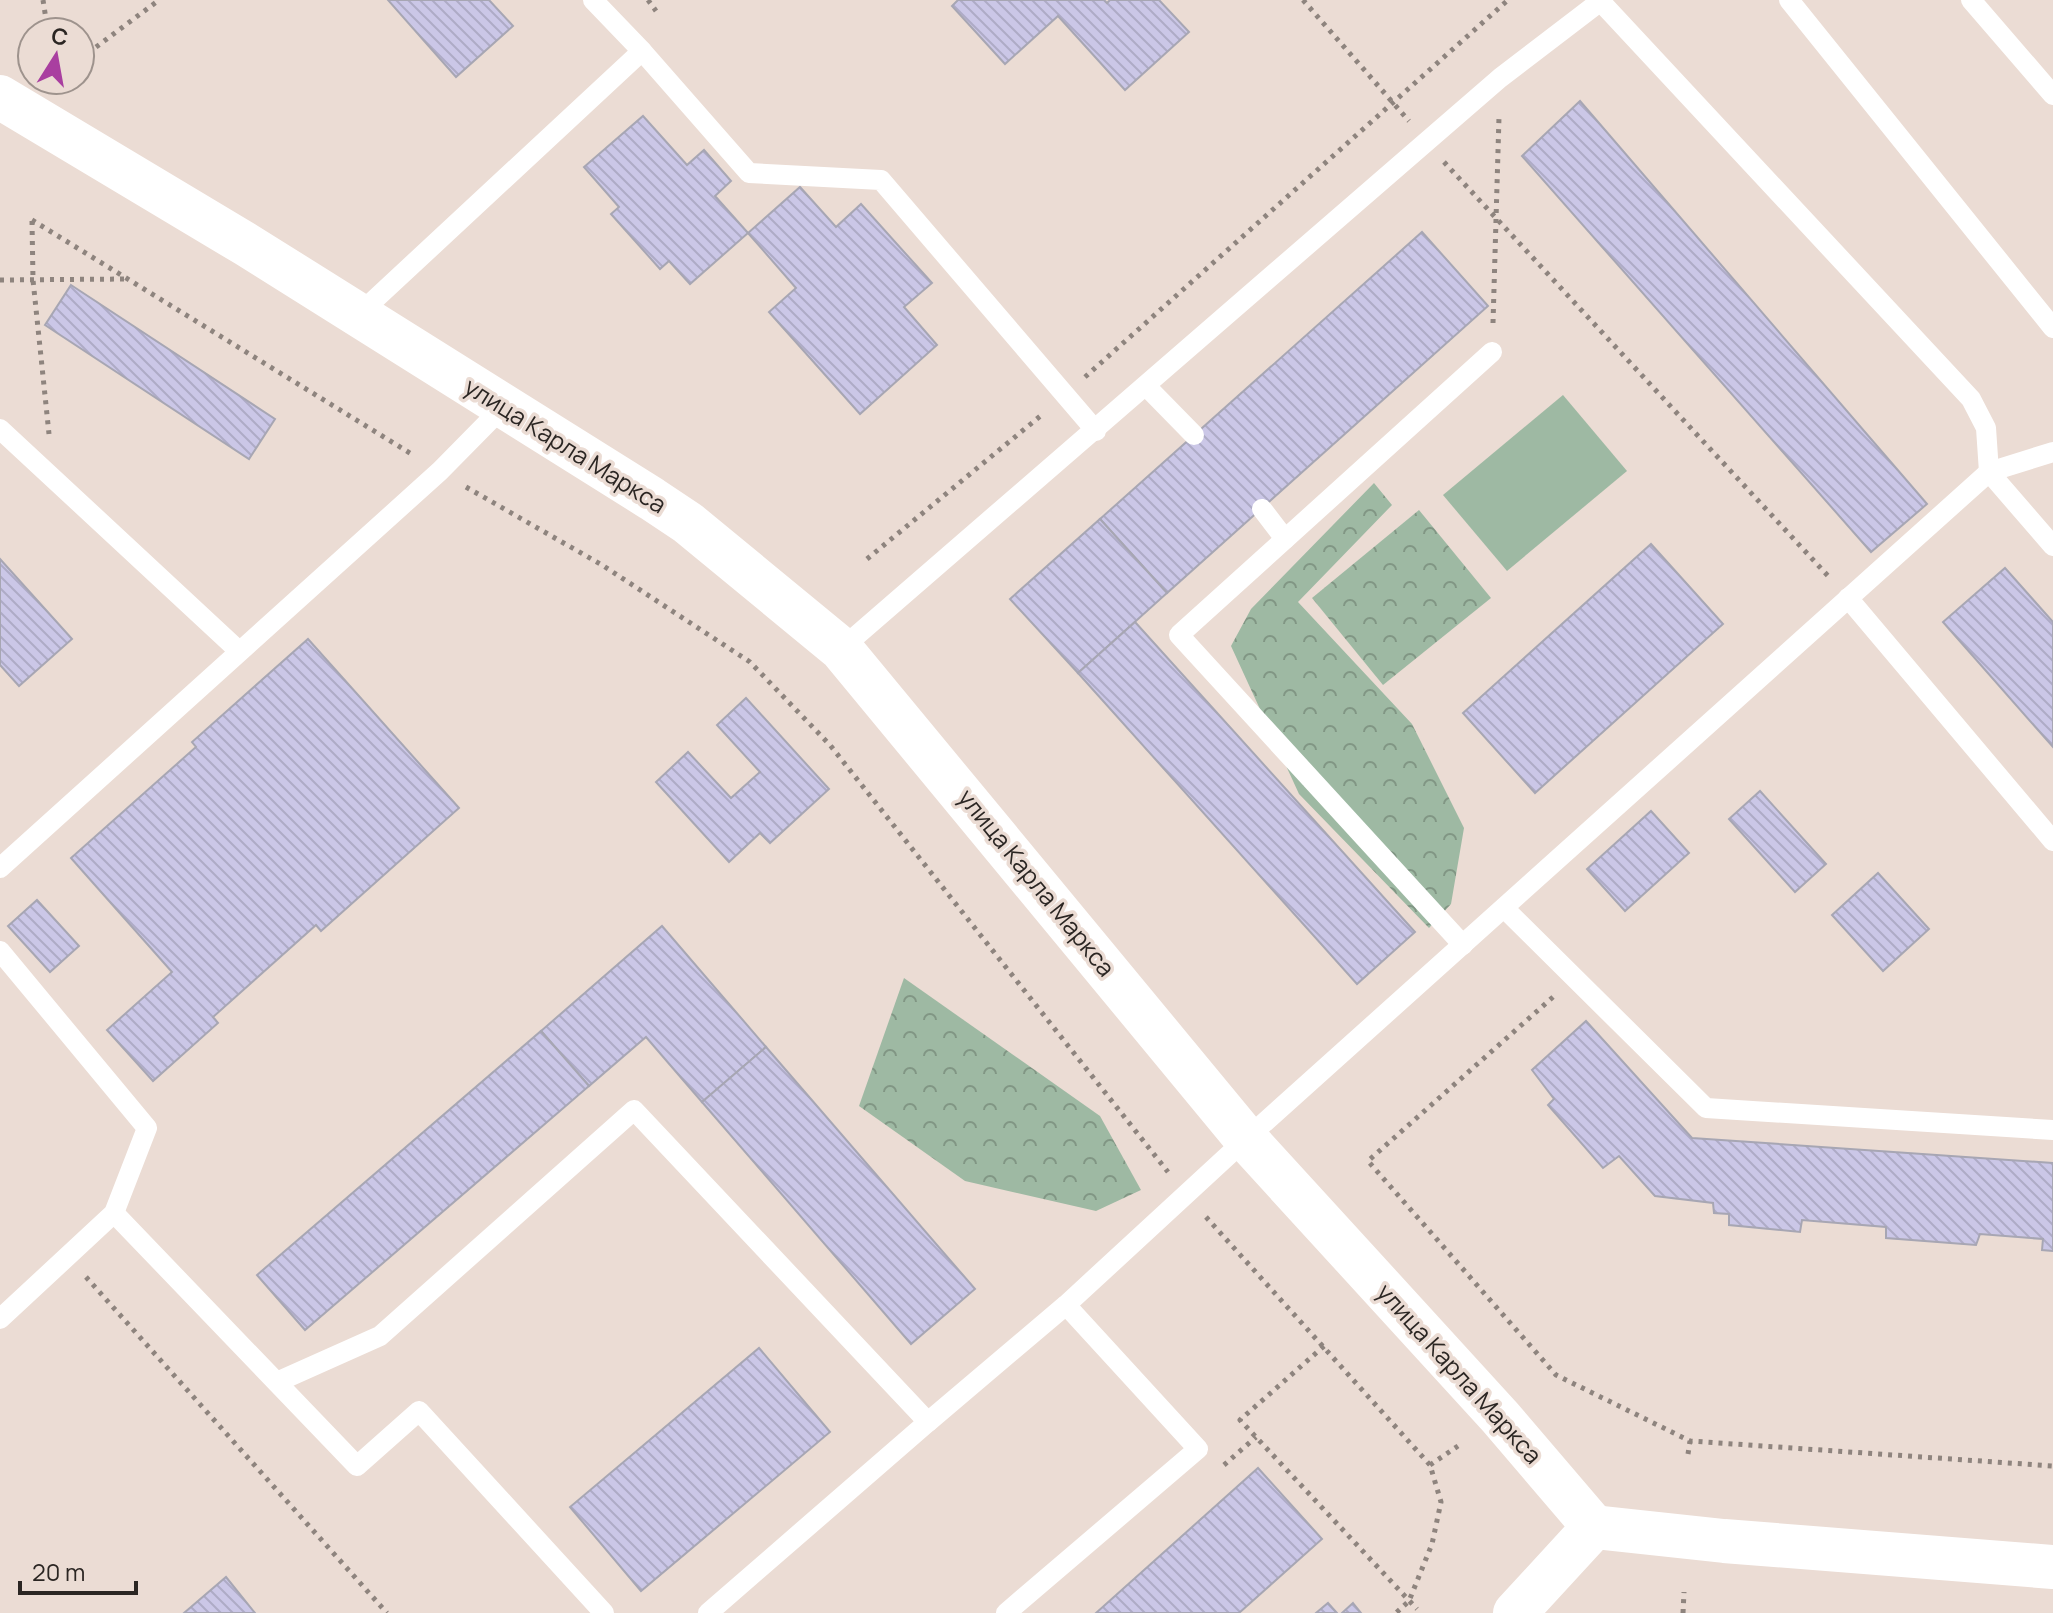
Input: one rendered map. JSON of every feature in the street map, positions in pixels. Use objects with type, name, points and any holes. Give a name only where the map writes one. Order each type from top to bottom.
[{"type":"street","name":"улица Карла Маркса","points":[[0,97],[608,470],[688,523],[841,649],[1246,1139],[1500,1417],[1594,1527]]},
{"type":"street","points":[[1515,1613],[1594,1527],[1724,1541],[2053,1567]]},
{"type":"lane","points":[[593,0],[749,173],[881,180],[1096,431]]},
{"type":"lane","points":[[1789,0],[2053,328]]},
{"type":"lane","points":[[1971,0],[2053,95]]},
{"type":"lane","points":[[841,649],[1500,78],[1601,1],[1971,399],[1986,428],[1989,472],[2053,546]]},
{"type":"lane","points":[[358,315],[642,51]]},
{"type":"lane","points":[[1463,945],[1179,635],[1492,352]]},
{"type":"lane","points":[[1146,386],[1194,435]]},
{"type":"lane","points":[[0,868],[440,471],[503,407]]},
{"type":"lane","points":[[0,429],[239,651]]},
{"type":"lane","points":[[708,1613],[1066,1305],[1246,1139],[1989,472],[2053,452]]},
{"type":"lane","points":[[1262,509],[1285,539]]},
{"type":"lane","points":[[1848,598],[2053,841]]},
{"type":"lane","points":[[1504,908],[1706,1108],[2053,1130]]},
{"type":"lane","points":[[0,951],[147,1128],[114,1213],[0,1319]]},
{"type":"lane","points":[[277,1382],[380,1336],[634,1110],[928,1422]]},
{"type":"lane","points":[[114,1213],[357,1466],[419,1411],[604,1613]]},
{"type":"lane","points":[[1006,1613],[1198,1449],[1066,1305]]},
{"type":"path","points":[[96,47],[159,0]]},
{"type":"path","points":[[648,0],[656,11]]},
{"type":"path","points":[[1303,0],[1393,100],[1425,143],[1848,598]]},
{"type":"path","points":[[867,559],[1064,396],[1508,0]]},
{"type":"path","points":[[1492,352],[1500,78]]},
{"type":"path","points":[[54,479],[33,280],[32,220],[440,471],[602,565],[750,662],[830,745],[1186,1195],[1430,1465],[1441,1502],[1432,1544],[1409,1601],[1396,1613]]},
{"type":"path","points":[[0,280],[128,279]]},
{"type":"path","points":[[1575,978],[1368,1161],[1556,1375],[1690,1441],[2053,1466]]},
{"type":"path","points":[[67,1256],[387,1613]]},
{"type":"path","points":[[1324,1346],[1240,1420],[1417,1609]]},
{"type":"path","points":[[1548,1381],[1556,1375]]},
{"type":"path","points":[[1688,1454],[1690,1441]]},
{"type":"path","points":[[1430,1465],[1458,1446]]},
{"type":"path","points":[[1683,1613],[1684,1592]]},
{"type":"green space","points":[[1563,395],[1627,471],[1507,571],[1443,495]]},
{"type":"green space","points":[[1374,483],[1392,505],[1298,602],[1412,724],[1464,828],[1451,904],[1429,928],[1299,794],[1231,646],[1251,609]]},
{"type":"green space","points":[[1419,510],[1491,598],[1383,685],[1312,598]]},
{"type":"green space","points":[[904,978],[1100,1116],[1141,1190],[1096,1211],[965,1181],[859,1106]]},
{"type":"building","points":[[388,0],[489,0],[513,26],[456,77]]},
{"type":"building","points":[[958,0],[1104,0],[1107,3],[1110,0],[1159,0],[1189,32],[1125,90],[1058,16],[1005,64],[952,6]]},
{"type":"building","points":[[1580,101],[1927,504],[1871,552],[1522,156]]},
{"type":"building","points":[[643,116],[687,165],[704,150],[731,181],[715,196],[748,233],[690,284],[669,261],[660,269],[611,214],[619,207],[584,167]]},
{"type":"building","points":[[800,187],[836,227],[861,204],[932,283],[904,307],[937,345],[860,414],[769,312],[796,288],[748,233]]},
{"type":"building","points":[[1422,232],[1488,306],[1167,593],[1100,519]]},
{"type":"building","points":[[71,285],[275,419],[249,459],[45,325]]},
{"type":"building","points":[[1100,519],[1167,593],[1078,673],[1010,599]]},
{"type":"building","points":[[1651,544],[1723,624],[1535,793],[1463,713]]},
{"type":"building","points":[[0,559],[72,639],[19,686],[0,665]]},
{"type":"building","points":[[2005,568],[2053,622],[2053,747],[1943,622]]},
{"type":"building","points":[[1135,622],[1415,932],[1357,984],[1078,673]]},
{"type":"building","points":[[308,639],[459,808],[321,931],[316,925],[213,1017],[218,1023],[153,1081],[107,1030],[172,972],[71,858],[196,747],[192,742]]},
{"type":"building","points":[[746,698],[829,789],[770,843],[760,833],[729,862],[656,782],[688,752],[731,798],[760,772],[717,725]]},
{"type":"building","points":[[1760,791],[1826,864],[1795,892],[1729,819]]},
{"type":"building","points":[[1651,811],[1689,853],[1625,911],[1587,869]]},
{"type":"building","points":[[1878,873],[1929,929],[1883,971],[1832,915]]},
{"type":"building","points":[[37,900],[79,946],[50,972],[8,926]]},
{"type":"building","points":[[662,926],[766,1047],[702,1102],[646,1037],[589,1086],[541,1031]]},
{"type":"building","points":[[1586,1021],[1692,1138],[2053,1163],[2053,1251],[2042,1250],[2043,1239],[1980,1234],[1976,1245],[1886,1238],[1886,1227],[1802,1220],[1800,1232],[1729,1225],[1729,1214],[1714,1213],[1713,1203],[1655,1196],[1619,1156],[1603,1168],[1548,1105],[1554,1099],[1532,1070]]},
{"type":"building","points":[[541,1031],[589,1086],[305,1330],[257,1275]]},
{"type":"building","points":[[766,1047],[975,1289],[911,1344],[702,1102]]},
{"type":"building","points":[[759,1348],[830,1432],[641,1591],[570,1507]]},
{"type":"building","points":[[1258,1468],[1322,1539],[1239,1613],[1096,1613]]},
{"type":"building","points":[[226,1577],[255,1613],[184,1613]]},
{"type":"building","points":[[1328,1603],[1337,1613],[1316,1613]]},
{"type":"building","points":[[1353,1603],[1361,1613],[1342,1613]]}]
